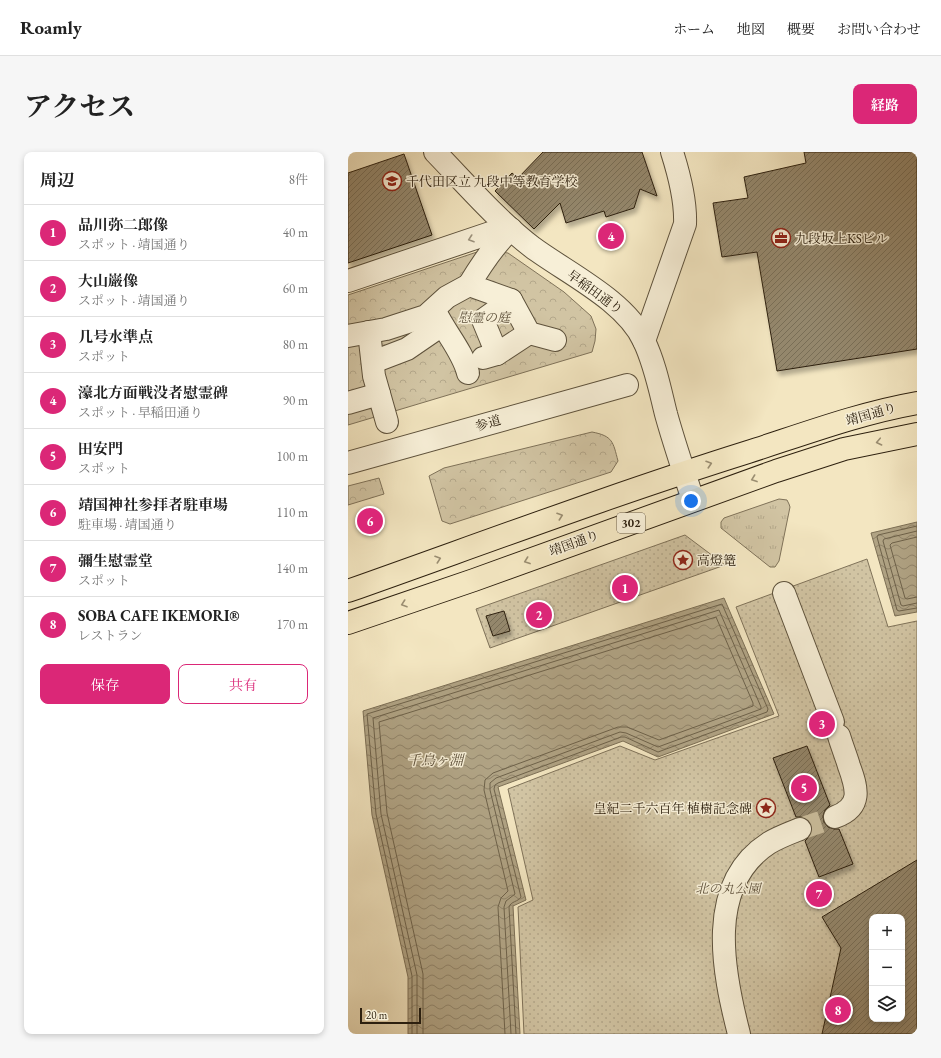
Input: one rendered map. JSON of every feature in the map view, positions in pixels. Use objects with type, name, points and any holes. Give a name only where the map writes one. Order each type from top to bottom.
[{"type":"main road","name":"靖国通り","points":[[348,591],[684,472],[855,418],[917,402]]},
{"type":"main road","name":"靖国通り","points":[[348,623],[474,580],[776,471],[844,449],[917,434]]},
{"type":"street","name":"早稲田通り","points":[[435,152],[510,228],[532,247],[608,299],[626,314],[644,341],[656,375],[693,500]]},
{"type":"street","points":[[644,341],[684,224],[685,214],[677,169],[672,152]]},
{"type":"street","points":[[348,281],[510,228]]},
{"type":"street","points":[[373,362],[407,348],[438,317],[447,296],[469,285],[482,263],[510,228]]},
{"type":"street","points":[[469,285],[511,300],[529,333],[555,340]]},
{"type":"street","points":[[497,354],[483,320],[511,300]]},
{"type":"street","points":[[348,336],[386,329],[426,316],[438,317]]},
{"type":"street","points":[[438,317],[467,368],[497,354],[529,333]]},
{"type":"street","points":[[370,332],[374,376],[387,422]]},
{"type":"street","name":"参道","points":[[348,462],[627,384]]},
{"type":"street","points":[[348,403],[380,394]]},
{"type":"street","points":[[784,593],[836,729],[856,789],[856,795],[851,806],[842,814],[835,817]]},
{"type":"street","points":[[739,1034],[727,975],[723,938],[725,914],[737,877],[747,862],[770,842],[800,829]]},
{"type":"green space","name":"慰霊の庭","points":[[483,250],[508,253],[564,292],[591,316],[596,329],[592,352],[348,425],[348,295]]},
{"type":"green space","points":[[592,432],[608,438],[615,449],[618,461],[611,472],[450,524],[442,521],[429,476],[444,468]]},
{"type":"green space","points":[[379,478],[384,494],[348,505],[348,486]]},
{"type":"green space","points":[[779,499],[787,500],[790,507],[779,561],[775,567],[770,567],[721,528],[721,522],[724,518]]},
{"type":"green space","points":[[685,535],[725,565],[490,648],[476,609]]},
{"type":"green space","name":"北の丸公園","points":[[867,559],[888,627],[917,621],[917,1034],[524,1034],[518,907],[533,900],[508,789],[620,746],[655,760],[779,716],[736,607]]},
{"type":"water","points":[[917,522],[917,612],[895,616],[871,533]]},
{"type":"water","name":"千鳥ヶ淵","points":[[724,598],[774,714],[658,757],[623,741],[498,787],[526,900],[513,906],[520,1034],[408,1034],[408,977],[372,815],[363,711]]},
{"type":"building","points":[[543,152],[642,152],[657,196],[640,189],[634,208],[606,217],[604,211],[566,223],[560,203],[534,229],[495,191],[512,173],[518,178]]},
{"type":"building","points":[[804,152],[917,152],[917,349],[777,371],[757,252],[722,257],[713,203],[748,198],[744,177],[806,163]]},
{"type":"building","name":"千代田区立 九段中等教育学校","points":[[404,154],[432,235],[348,263],[348,173]]},
{"type":"building","points":[[504,611],[510,631],[493,636],[486,616]]},
{"type":"building","points":[[807,746],[830,805],[825,810],[823,816],[824,822],[828,827],[839,829],[853,864],[819,877],[805,841],[810,836],[812,825],[807,819],[796,817],[773,758]]},
{"type":"building","points":[[917,860],[917,1034],[822,1034],[841,948],[822,917]]},
{"type":"tunnel","points":[[800,829],[835,817]]},
{"type":"place","name":"千代田区立 九段中等教育学校","points":[[392,181]]},
{"type":"place","name":"濠北方面戦没者慰霊碑","points":[[611,236]]},
{"type":"place","name":"九段坂上KSビル","points":[[781,238]]},
{"type":"place","name":"靖国神社参拝者駐車場","points":[[370,521]]},
{"type":"place","name":"高燈篭","points":[[683,560]]},
{"type":"place","name":"品川弥二郎像","points":[[625,588]]},
{"type":"place","name":"大山巌像","points":[[539,615]]},
{"type":"place","name":"几号水準点","points":[[822,724]]},
{"type":"place","name":"田安門","points":[[804,788]]},
{"type":"place","name":"皇紀二千六百年 植樹記念碑","points":[[766,808]]},
{"type":"place","name":"彌生慰霊堂","points":[[819,894]]},
{"type":"place","name":"SOBA CAFE IKEMORI®","points":[[838,1010]]}]
